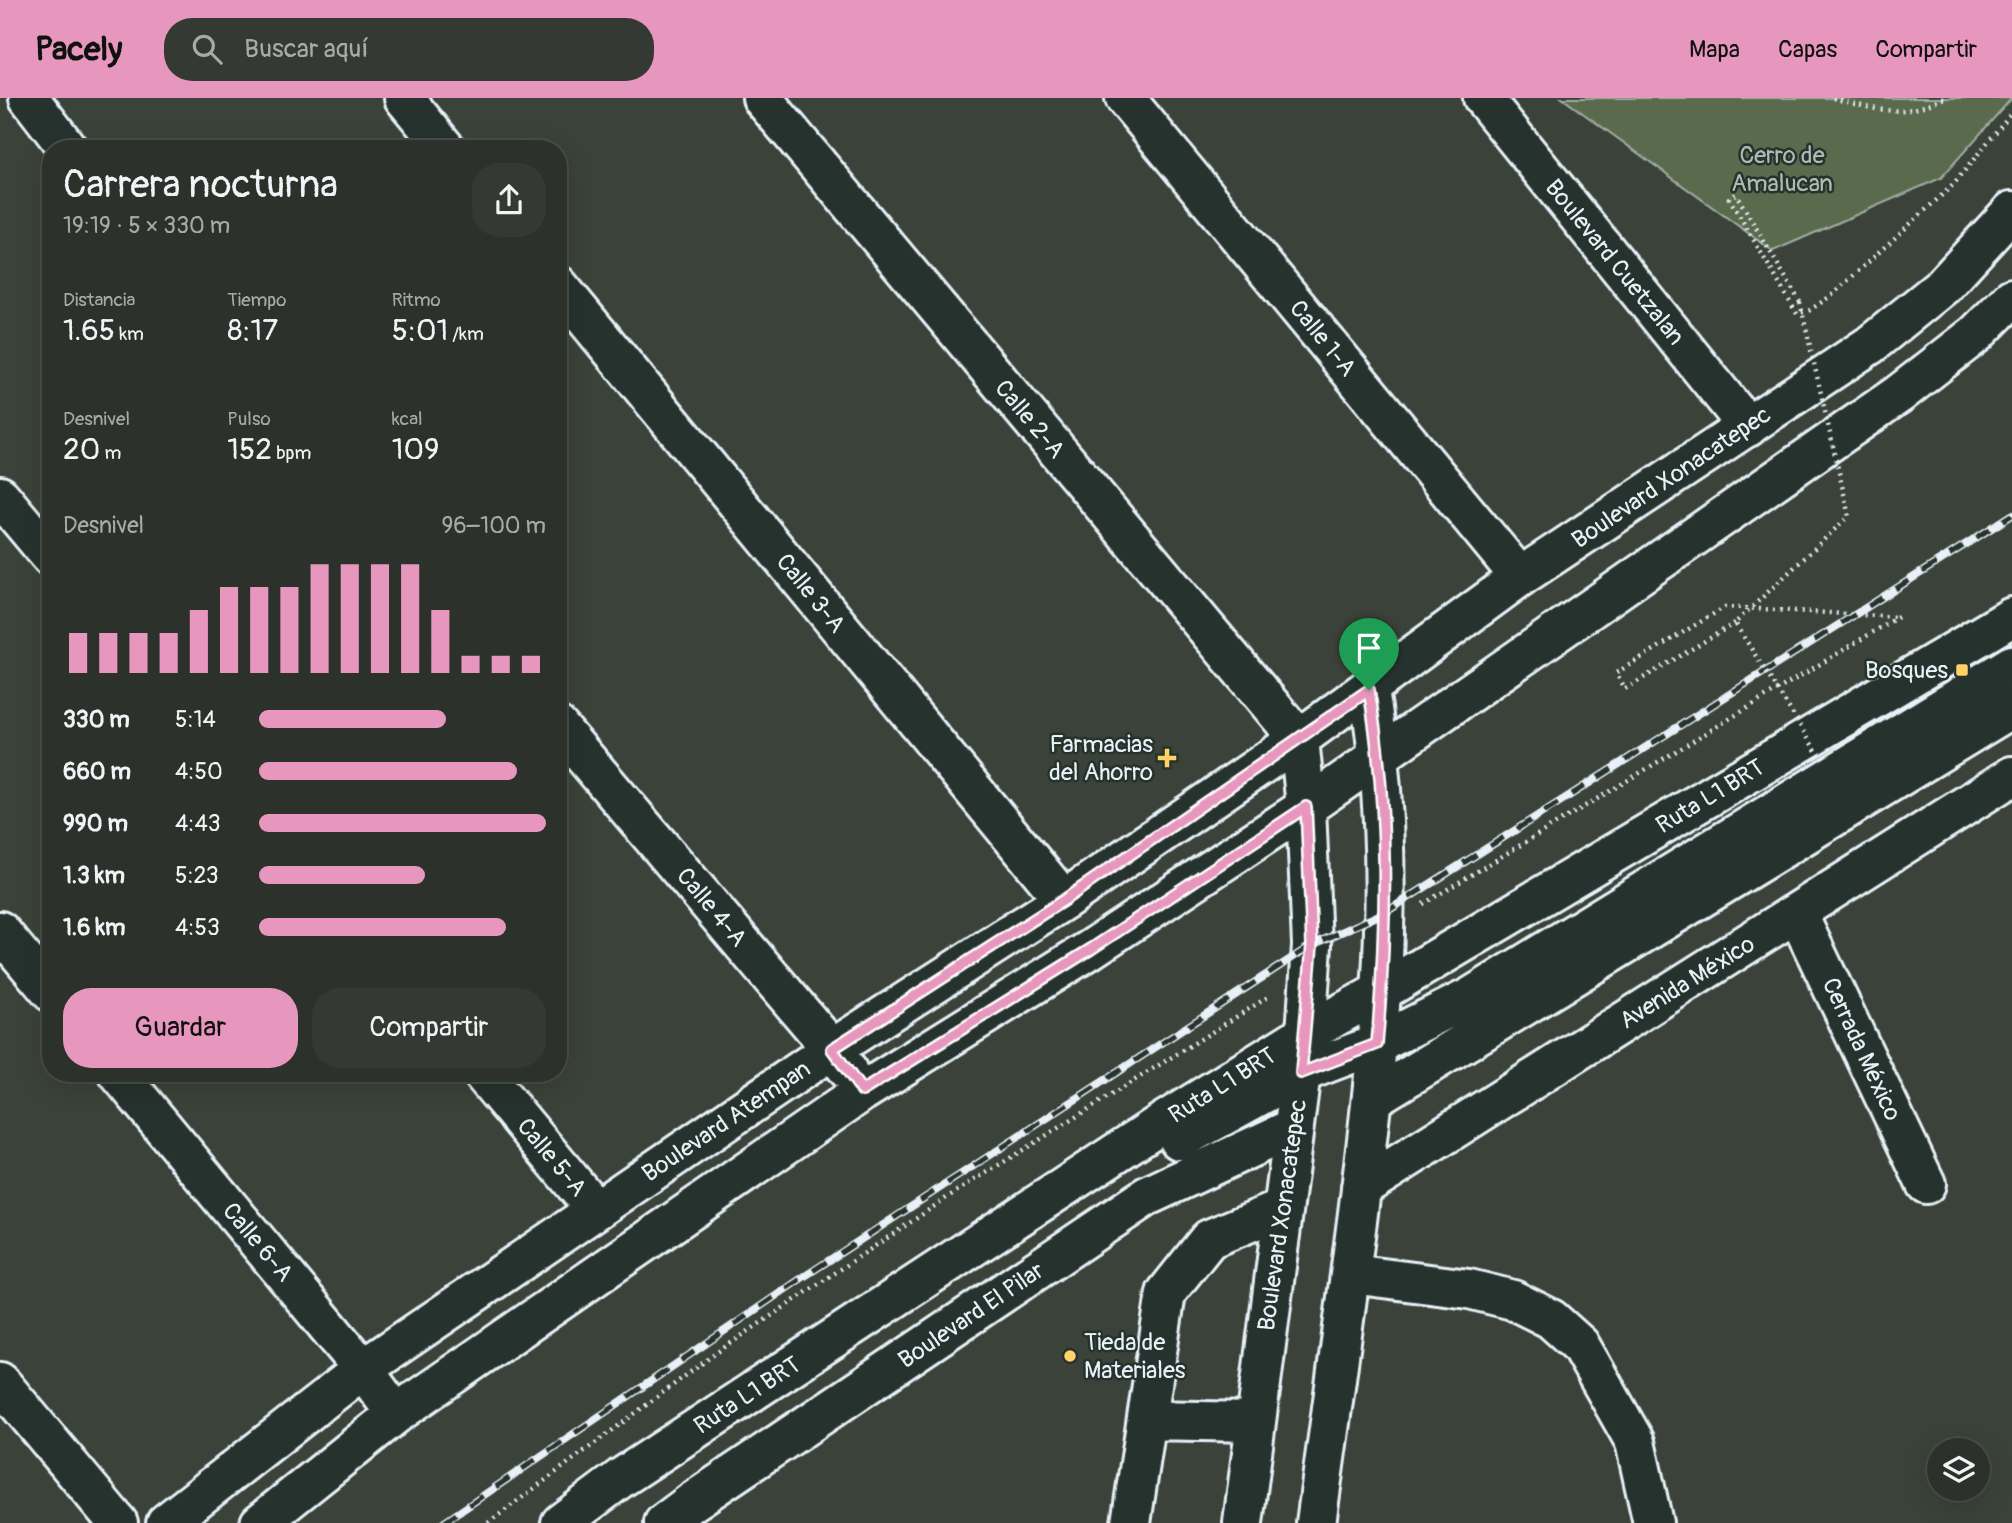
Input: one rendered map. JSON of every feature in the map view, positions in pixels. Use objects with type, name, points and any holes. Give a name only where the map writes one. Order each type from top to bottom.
[{"type":"street","points":[[0,104],[14,98]]},
{"type":"street","points":[[29,98],[61,140]]},
{"type":"street","points":[[404,98],[439,140]]},
{"type":"street","name":"Calle 2-A","points":[[762,98],[1299,739]]},
{"type":"street","name":"Calle 1-A","points":[[1125,98],[1520,577]]},
{"type":"street","name":"Boulevard Cuetzalan","points":[[1482,98],[1748,427]]},
{"type":"street","name":"Boulevard Xonacatepec","points":[[1369,690],[1520,577],[1870,345],[1943,286],[2012,211]]},
{"type":"street","name":"Calle 3-A","points":[[567,296],[1064,900]]},
{"type":"street","points":[[260,1523],[396,1414],[862,1091],[1091,949],[1306,807],[1899,394],[1976,334],[2012,298]]},
{"type":"street","points":[[0,496],[42,545]]},
{"type":"street","name":"Ruta L1 BRT","points":[[561,1523],[632,1470],[1163,1122],[1306,1033],[1382,991],[2012,617]]},
{"type":"street","name":"Ruta L1 BRT","points":[[593,1523],[644,1485],[1171,1144],[1301,1073],[1377,1044],[1471,997],[2012,665]]},
{"type":"street","points":[[1316,1523],[1351,1273],[1382,991],[1386,926],[1380,754],[1369,690]]},
{"type":"street","name":"Boulevard Atempan","points":[[166,1523],[363,1369],[832,1049],[1064,900],[1369,690]]},
{"type":"street","points":[[1372,1098],[2012,708]]},
{"type":"street","name":"Calle 4-A","points":[[567,737],[832,1049],[862,1091]]},
{"type":"street","name":"Boulevard Xonacatepec","points":[[1243,1523],[1306,1033],[1312,945],[1306,807],[1299,739]]},
{"type":"street","name":"Avenida México","points":[[1361,1188],[2012,776]]},
{"type":"street","name":"Cerrada México","points":[[1797,913],[1926,1184]]},
{"type":"street","points":[[0,931],[42,981]]},
{"type":"street","name":"Calle 6-A","points":[[125,1082],[363,1369],[396,1414]]},
{"type":"street","name":"Calle 5-A","points":[[489,1082],[595,1209]]},
{"type":"street","name":"Boulevard El Pilar","points":[[664,1523],[1147,1196],[1292,1129]]},
{"type":"street","points":[[1130,1523],[1166,1293],[1209,1239],[1282,1209]]},
{"type":"street","points":[[1351,1273],[1469,1289],[1513,1300],[1551,1319],[1580,1345],[1635,1443],[1653,1523]]},
{"type":"street","points":[[0,1382],[118,1523]]},
{"type":"street","points":[[1147,1420],[1255,1422]]},
{"type":"path","points":[[1833,98],[1885,112],[1927,106],[1944,98]]},
{"type":"path","points":[[1386,926],[1898,617],[1725,607],[1616,673],[1625,689],[1727,629],[1735,623],[1849,516],[1800,302],[1736,194],[1729,198],[1797,314],[1810,310],[1832,295],[1953,185],[2012,112]]},
{"type":"path","points":[[1735,623],[1818,754]]},
{"type":"path","points":[[488,1523],[716,1353],[931,1208],[1310,972]]},
{"type":"green space","name":"Cerro de Amalucan","points":[[1562,98],[2012,98],[1941,178],[1773,251]]},
{"type":"railway","points":[[443,1523],[802,1278],[1312,945],[1386,912],[2012,515]]},
{"type":"place","name":"Bosques","points":[[1962,670]]},
{"type":"place","name":"Farmacias del Ahorro","points":[[1167,758]]},
{"type":"place","name":"Tieda de Materiales","points":[[1070,1356]]},
{"type":"route","points":[[1369,690],[1380,754],[1386,912],[1377,1044],[1301,1073],[1312,945],[1306,807],[1091,949],[862,1091],[832,1049],[1064,900],[1369,690]]}]
